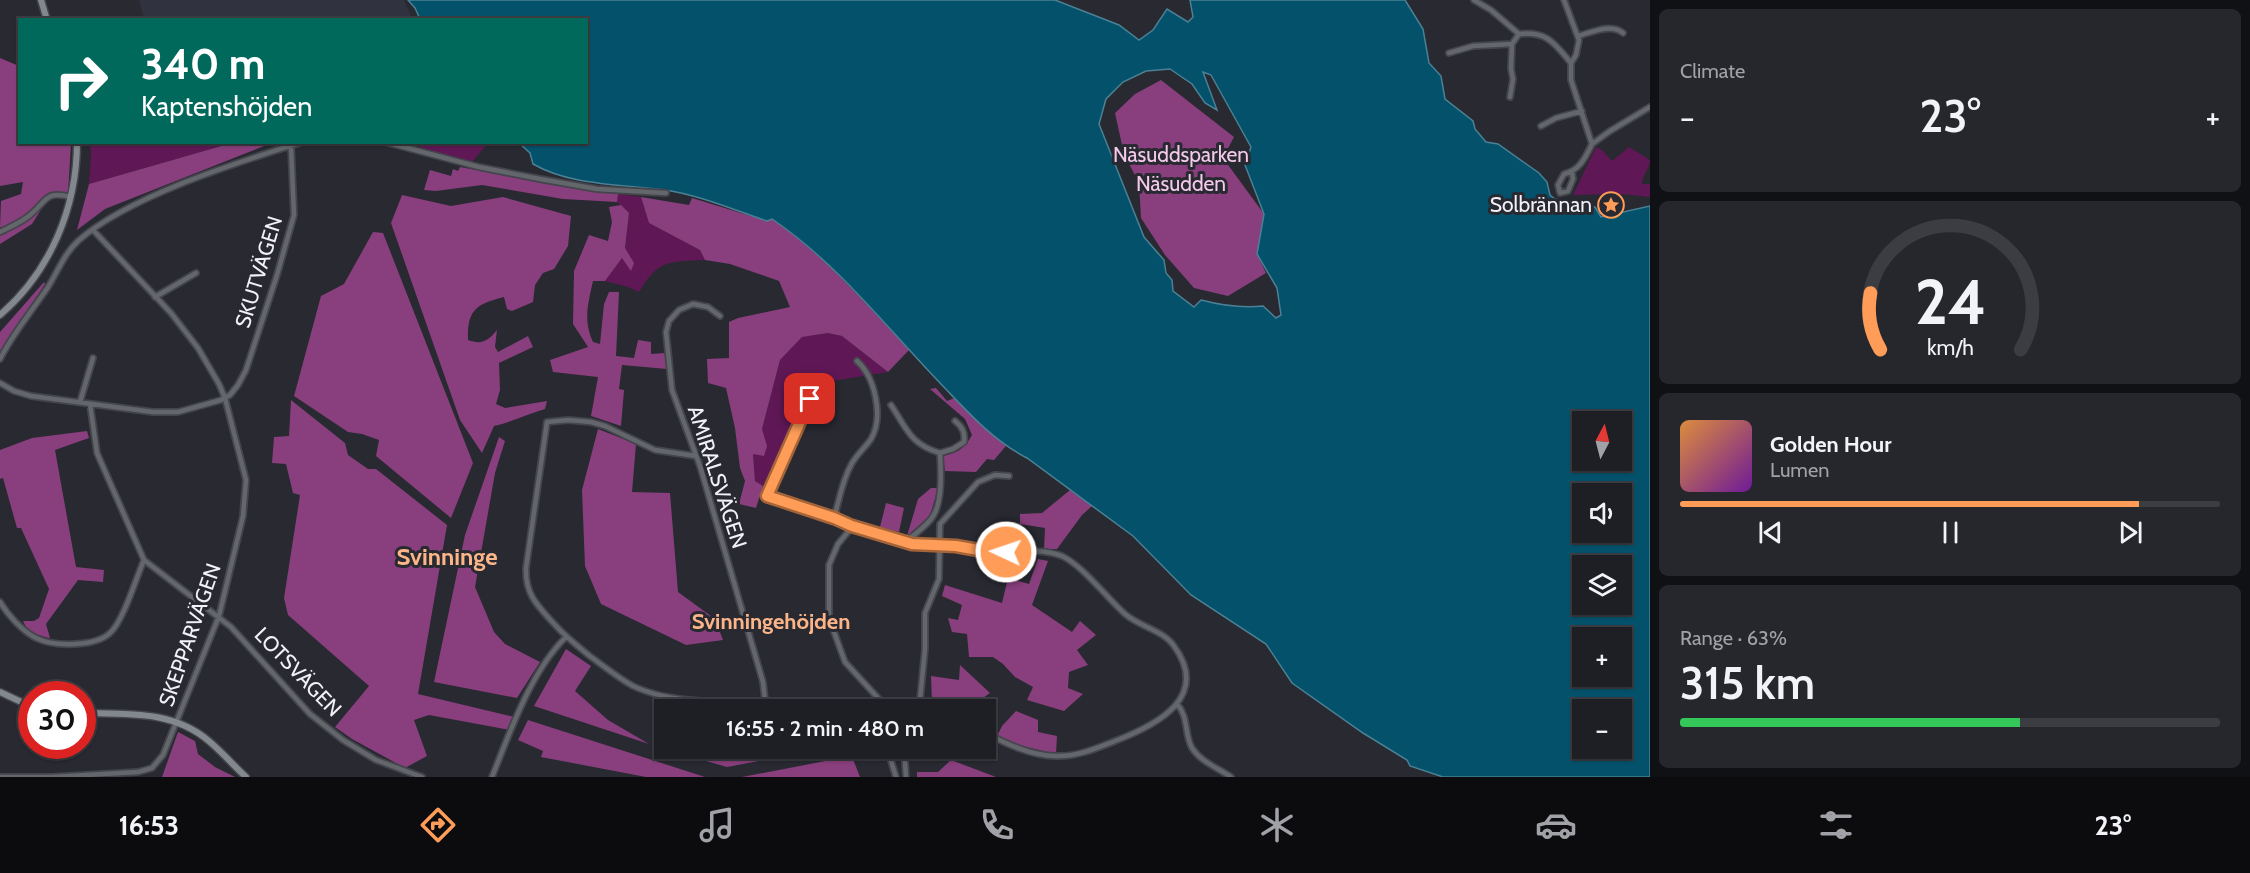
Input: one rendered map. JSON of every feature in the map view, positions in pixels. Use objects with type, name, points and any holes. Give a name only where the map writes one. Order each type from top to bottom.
[{"type":"street","points":[[40,0],[47,18]]},
{"type":"street","points":[[1474,0],[1491,10],[1519,34],[1552,40],[1571,63]]},
{"type":"street","points":[[1564,0],[1578,36],[1577,50],[1571,63],[1572,84],[1592,144]]},
{"type":"street","points":[[1578,36],[1611,28],[1617,28],[1623,33]]},
{"type":"street","points":[[1510,97],[1514,79],[1511,69],[1512,44],[1519,34]]},
{"type":"street","points":[[1449,53],[1473,46],[1512,44]]},
{"type":"street","points":[[1572,172],[1574,179],[1568,191],[1560,193],[1558,185],[1564,174],[1572,172],[1581,164],[1592,144],[1610,130],[1650,107]]},
{"type":"street","points":[[1541,126],[1556,118],[1582,111]]},
{"type":"street","points":[[0,315],[18,298],[42,266],[61,230],[72,197],[77,144]]},
{"type":"street","points":[[0,359],[8,343],[48,287],[64,257],[76,243],[93,230],[124,211],[170,190],[296,144]]},
{"type":"street","points":[[393,144],[479,166],[597,189],[666,193]]},
{"type":"street","name":"SKUTVÄGEN","points":[[225,398],[235,389],[246,370],[292,227],[295,196],[291,146]]},
{"type":"street","points":[[0,232],[27,217],[45,198],[52,195],[72,197]]},
{"type":"street","name":"SKEPPARVÄGEN","points":[[0,777],[74,776],[138,772],[152,768],[163,755],[178,722],[219,616],[238,544],[247,492],[244,471],[225,398],[198,348],[180,322],[93,230]]},
{"type":"street","points":[[155,297],[196,273]]},
{"type":"street","name":"AMIRALSVÄGEN","points":[[720,316],[704,305],[691,304],[675,314],[666,328],[672,390],[696,456],[763,682],[765,699]]},
{"type":"street","points":[[80,402],[93,358]]},
{"type":"street","points":[[834,518],[850,465],[872,438],[876,415],[877,401],[873,386],[857,361]]},
{"type":"street","points":[[0,383],[21,394],[169,413],[189,410],[225,398]]},
{"type":"street","points":[[810,399],[767,496],[852,526],[919,545],[956,546],[989,552],[1048,552],[1067,559],[1127,616],[1165,637],[1174,645],[1184,663],[1187,675],[1184,692],[1177,704],[1165,715],[1129,736],[1099,748],[1065,756],[1041,754],[1007,744],[996,738]]},
{"type":"street","points":[[0,602],[15,620],[36,638],[56,642],[93,643],[106,636],[115,627],[144,560],[97,453],[90,404]]},
{"type":"street","points":[[891,405],[910,437],[924,448],[940,453],[953,449],[963,442],[965,435],[961,426],[955,421]]},
{"type":"street","points":[[696,456],[655,450],[612,429],[591,422],[568,420],[547,422],[525,581],[533,600],[566,637],[615,675],[648,691],[700,699]]},
{"type":"street","points":[[905,542],[933,518],[942,474],[940,453]]},
{"type":"street","points":[[920,699],[925,649],[925,613],[939,579],[940,524],[978,482],[995,475],[1009,476]]},
{"type":"street","points":[[852,526],[838,544],[829,565],[829,618],[845,662],[879,699]]},
{"type":"street","name":"LOTSVÄGEN","points":[[144,560],[219,616],[241,636],[280,684],[310,714],[343,740],[376,760],[422,777]]},
{"type":"street","points":[[492,777],[537,676],[566,637]]},
{"type":"street","points":[[0,692],[18,700]]},
{"type":"street","points":[[1177,704],[1184,713],[1189,742],[1196,753],[1231,777]]},
{"type":"street","points":[[96,713],[147,715],[178,722],[209,741],[246,777]]},
{"type":"street","points":[[891,759],[896,777]]},
{"type":"street","points":[[905,759],[906,777]]},
{"type":"shaded area","points":[[139,0],[404,0],[412,18],[144,18]]},
{"type":"shaded area","points":[[90,144],[229,144],[89,184]]},
{"type":"shaded area","points":[[420,144],[487,144],[472,162],[419,148]]},
{"type":"shaded area","points":[[1596,147],[1612,161],[1629,147],[1650,160],[1642,184],[1650,184],[1650,197],[1621,194],[1573,195]]},
{"type":"shaded area","points":[[618,194],[641,197],[649,223],[700,250],[705,260],[666,264],[653,273],[639,292],[605,281],[622,258],[625,249],[629,213],[617,202]]},
{"type":"shaded area","points":[[828,333],[842,336],[888,372],[832,381],[816,379],[763,486],[755,481],[753,453],[764,456],[762,429],[780,360],[802,337]]},
{"type":"green space","points":[[0,58],[18,66],[18,144],[71,144],[68,194],[49,197],[32,224],[0,244],[0,235],[9,230],[0,227],[1,201],[21,194],[23,182],[0,186]]},
{"type":"green space","points":[[1161,80],[1234,137],[1223,158],[1264,214],[1257,254],[1266,273],[1228,296],[1194,288],[1165,255],[1141,218],[1139,183],[1124,154],[1115,113],[1135,94]]},
{"type":"green space","points":[[229,144],[269,144],[105,209],[77,230],[89,184]]},
{"type":"green space","points":[[460,167],[618,194],[617,202],[563,199],[482,185],[436,191],[424,190],[430,170],[451,176],[453,169],[458,171]]},
{"type":"green space","points":[[402,195],[451,206],[503,197],[571,216],[568,246],[554,269],[543,273],[535,285],[533,302],[512,311],[507,309],[504,297],[487,302],[476,310],[469,321],[468,340],[484,341],[497,330],[495,347],[498,352],[528,336],[533,347],[499,363],[500,390],[496,404],[505,408],[547,401],[545,409],[494,426],[482,453],[460,420],[391,223]]},
{"type":"green space","points":[[641,197],[689,205],[692,198],[767,221],[772,219],[827,264],[909,350],[888,372],[842,336],[828,333],[802,337],[780,360],[762,429],[767,446],[764,456],[753,454],[755,481],[763,486],[756,508],[739,504],[745,481],[740,468],[735,428],[726,388],[708,383],[707,359],[729,358],[729,322],[790,307],[779,281],[730,264],[705,260],[700,250],[649,223]]},
{"type":"green space","points":[[621,205],[629,213],[625,248],[634,263],[631,271],[622,258],[605,281],[593,281],[587,312],[590,334],[593,342],[600,344],[604,304],[609,292],[619,292],[616,356],[634,358],[638,340],[651,342],[651,354],[665,353],[667,369],[622,365],[619,389],[624,390],[621,426],[591,416],[598,377],[553,372],[550,360],[588,347],[573,324],[574,271],[589,235],[608,241],[612,222],[609,207]]},
{"type":"green space","points":[[373,232],[383,233],[473,463],[451,518],[376,456],[379,440],[348,432],[294,396],[321,296],[344,284]]},
{"type":"green space","points":[[44,282],[45,284],[0,352],[0,332]]},
{"type":"green space","points":[[936,388],[947,401],[954,398],[1006,446],[994,460],[987,459],[976,472],[945,471],[943,456],[960,449],[972,435],[965,419],[930,389]]},
{"type":"green space","points":[[291,400],[345,443],[348,455],[368,469],[376,469],[447,525],[418,694],[514,717],[510,730],[429,715],[414,720],[427,756],[405,768],[335,727],[369,686],[288,615],[284,598],[300,495],[293,493],[286,464],[272,463],[274,437],[289,436]]},
{"type":"green space","points":[[598,429],[636,444],[632,492],[670,493],[678,592],[715,619],[723,640],[686,645],[601,604],[585,566],[582,490]]},
{"type":"green space","points":[[87,431],[89,438],[55,450],[76,567],[104,570],[103,582],[78,580],[46,624],[50,638],[34,633],[23,621],[34,621],[39,618],[49,589],[21,528],[17,528],[3,478],[0,479],[0,450],[32,438]]},
{"type":"green space","points":[[499,437],[505,441],[495,473],[475,587],[494,632],[505,644],[540,662],[517,698],[434,682],[465,535]]},
{"type":"green space","points":[[931,488],[938,488],[930,516],[907,536],[918,499]]},
{"type":"green space","points":[[1070,490],[1092,506],[1082,515],[1057,549],[1044,549],[1045,528],[1020,524],[1020,514],[1042,513]]},
{"type":"green space","points":[[886,503],[904,508],[899,532],[880,527]]},
{"type":"green space","points":[[1038,559],[1048,561],[1032,605],[1072,632],[1080,621],[1096,635],[1077,650],[1088,665],[1069,672],[1068,688],[1083,694],[1064,711],[1027,700],[1033,687],[1015,677],[993,657],[969,657],[967,634],[952,632],[948,618],[958,620],[962,605],[942,596],[945,585],[1002,603],[1008,578],[1029,584]]},
{"type":"green space","points":[[566,649],[591,666],[575,691],[608,720],[649,744],[534,706]]},
{"type":"green space","points":[[960,665],[990,693],[981,699],[932,699],[931,676],[959,680]]},
{"type":"green space","points":[[1016,711],[1038,720],[1038,732],[1057,736],[1056,754],[1018,745],[997,736],[1002,726]]},
{"type":"green space","points":[[528,720],[705,777],[646,777],[541,757],[543,751],[518,740]]},
{"type":"green space","points":[[178,732],[195,741],[198,754],[215,767],[235,777],[162,777]]},
{"type":"green space","points":[[699,759],[770,759],[727,767]]},
{"type":"green space","points":[[836,759],[853,759],[860,777],[742,777]]},
{"type":"green space","points":[[951,760],[996,777],[917,777],[917,772],[938,772]]},
{"type":"water","points":[[408,0],[1055,0],[1119,25],[1139,40],[1153,30],[1167,9],[1188,22],[1193,17],[1190,0],[1405,0],[1423,29],[1429,63],[1441,76],[1445,99],[1473,121],[1475,129],[1486,142],[1498,144],[1539,173],[1547,182],[1550,195],[1555,199],[1574,205],[1595,207],[1601,217],[1650,206],[1650,777],[1443,777],[1410,766],[1407,760],[1363,733],[1292,683],[1266,644],[1191,595],[1133,536],[991,434],[840,276],[796,236],[772,219],[767,221],[678,192],[580,180],[533,164],[530,153],[520,144],[588,144],[588,18],[420,18]],"holes":[[[1170,69],[1192,84],[1205,103],[1217,110],[1203,72],[1211,75],[1251,147],[1245,165],[1264,214],[1257,254],[1277,288],[1281,315],[1276,318],[1263,306],[1232,306],[1201,300],[1194,307],[1173,291],[1172,280],[1166,273],[1164,260],[1144,237],[1099,124],[1106,99],[1123,82],[1146,71]]]},
{"type":"place","name":"Solbrännan","points":[[1611,205]]},
{"type":"district","name":"Svinninge","points":[[447,557]]},
{"type":"district","name":"Svinningehöjden","points":[[771,621]]},
{"type":"route","points":[[810,399],[767,496],[912,544],[1006,552]]},
{"type":"park label","name":"Näsuddsparken","points":[[1181,155]]},
{"type":"park label","name":"Näsudden","points":[[1181,184]]}]
